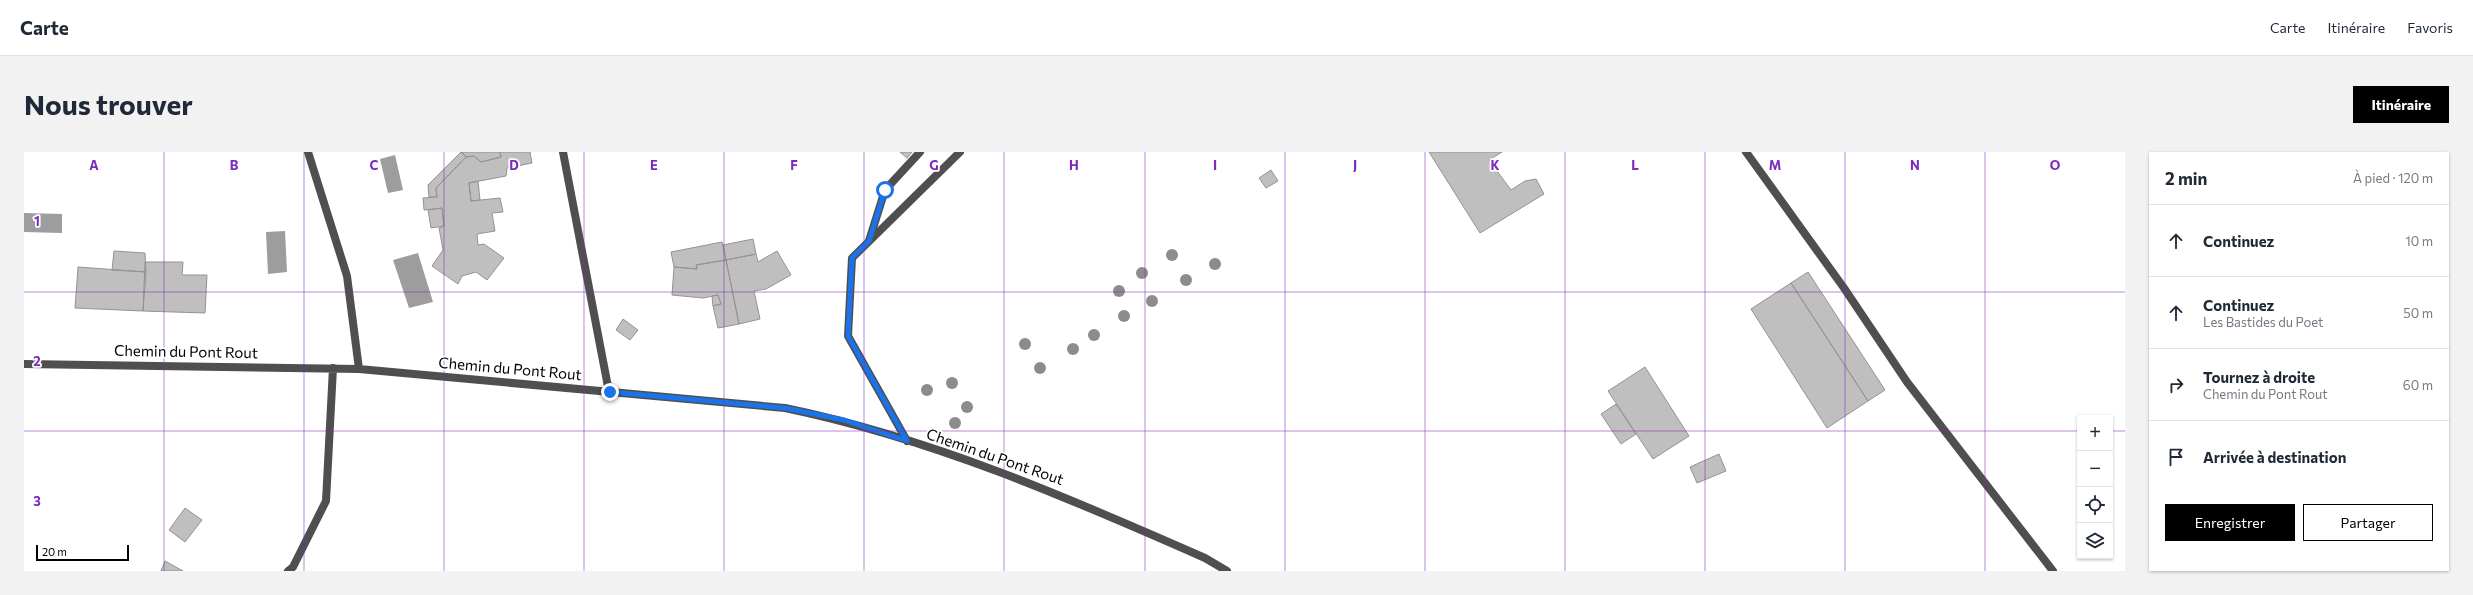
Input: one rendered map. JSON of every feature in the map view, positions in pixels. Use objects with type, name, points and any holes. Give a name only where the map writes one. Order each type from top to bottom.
[{"type":"street","points":[[308,152],[347,276],[360,369]]},
{"type":"street","points":[[564,152],[610,392]]},
{"type":"street","points":[[869,241],[885,190],[920,152]]},
{"type":"street","points":[[907,441],[848,336],[852,258],[960,152]]},
{"type":"street","points":[[1746,152],[1844,288],[1907,382],[2053,571]]},
{"type":"street","name":"Chemin du Pont Rout","points":[[24,364],[360,369],[785,408],[844,420],[1062,495],[1205,558],[1227,571]]},
{"type":"street","points":[[288,571],[293,567],[326,501],[333,368]]},
{"type":"shaded area","points":[[395,155],[403,190],[388,193],[380,159]]},
{"type":"shaded area","points":[[24,213],[62,214],[62,233],[24,232]]},
{"type":"shaded area","points":[[285,231],[287,272],[268,274],[266,232]]},
{"type":"shaded area","points":[[418,253],[433,302],[409,308],[393,260]]},
{"type":"building","points":[[461,152],[466,157],[436,188],[437,197],[429,197],[428,185]]},
{"type":"building","points":[[462,152],[500,152],[501,157],[481,162],[474,156],[466,157]]},
{"type":"building","points":[[500,152],[530,152],[532,163],[507,168],[506,176],[469,183],[471,201],[500,198],[503,212],[492,213],[495,231],[477,234],[478,245],[484,244],[504,258],[487,280],[476,272],[462,276],[458,284],[432,266],[443,250],[439,228],[444,226],[442,208],[424,210],[423,198],[437,197],[436,188],[466,157],[474,156],[481,162],[501,157]]},
{"type":"building","points":[[900,152],[912,152],[907,158]]},
{"type":"building","points":[[1429,152],[1502,152],[1489,160],[1511,190],[1525,181],[1536,179],[1544,194],[1480,233]]},
{"type":"building","points":[[1271,170],[1278,181],[1266,188],[1259,178]]},
{"type":"building","points":[[478,181],[480,200],[471,201],[469,183]]},
{"type":"building","points":[[442,208],[444,226],[431,228],[428,210]]},
{"type":"building","points":[[753,239],[756,254],[726,260],[723,245]]},
{"type":"building","points":[[722,242],[726,260],[696,265],[697,269],[674,267],[671,252]]},
{"type":"building","points":[[114,251],[145,253],[146,272],[112,270]]},
{"type":"building","points":[[777,251],[791,275],[766,289],[754,291],[760,319],[739,324],[726,260],[756,254],[758,262]]},
{"type":"building","points":[[726,260],[739,324],[718,328],[713,306],[721,304],[718,295],[703,298],[672,295],[674,267],[697,269],[696,265]]},
{"type":"building","points":[[145,262],[183,262],[182,275],[207,275],[205,313],[143,311]]},
{"type":"building","points":[[78,267],[146,272],[143,311],[75,308]]},
{"type":"building","points":[[1808,272],[1885,390],[1868,401],[1791,283]]},
{"type":"building","points":[[1791,283],[1868,401],[1827,428],[1751,309]]},
{"type":"building","points":[[718,295],[721,304],[713,306],[712,296]]},
{"type":"building","points":[[623,319],[638,330],[630,340],[616,330]]},
{"type":"building","points":[[1645,367],[1689,436],[1653,459],[1608,391]]},
{"type":"building","points":[[1616,404],[1636,434],[1621,444],[1601,414]]},
{"type":"building","points":[[1719,454],[1726,471],[1697,483],[1690,467]]},
{"type":"building","points":[[185,508],[202,520],[185,542],[169,530]]},
{"type":"building","points":[[165,561],[183,571],[161,571]]},
{"type":"route","points":[[610,392],[785,408],[844,420],[907,441],[848,336],[852,258],[869,241],[885,190]]}]
